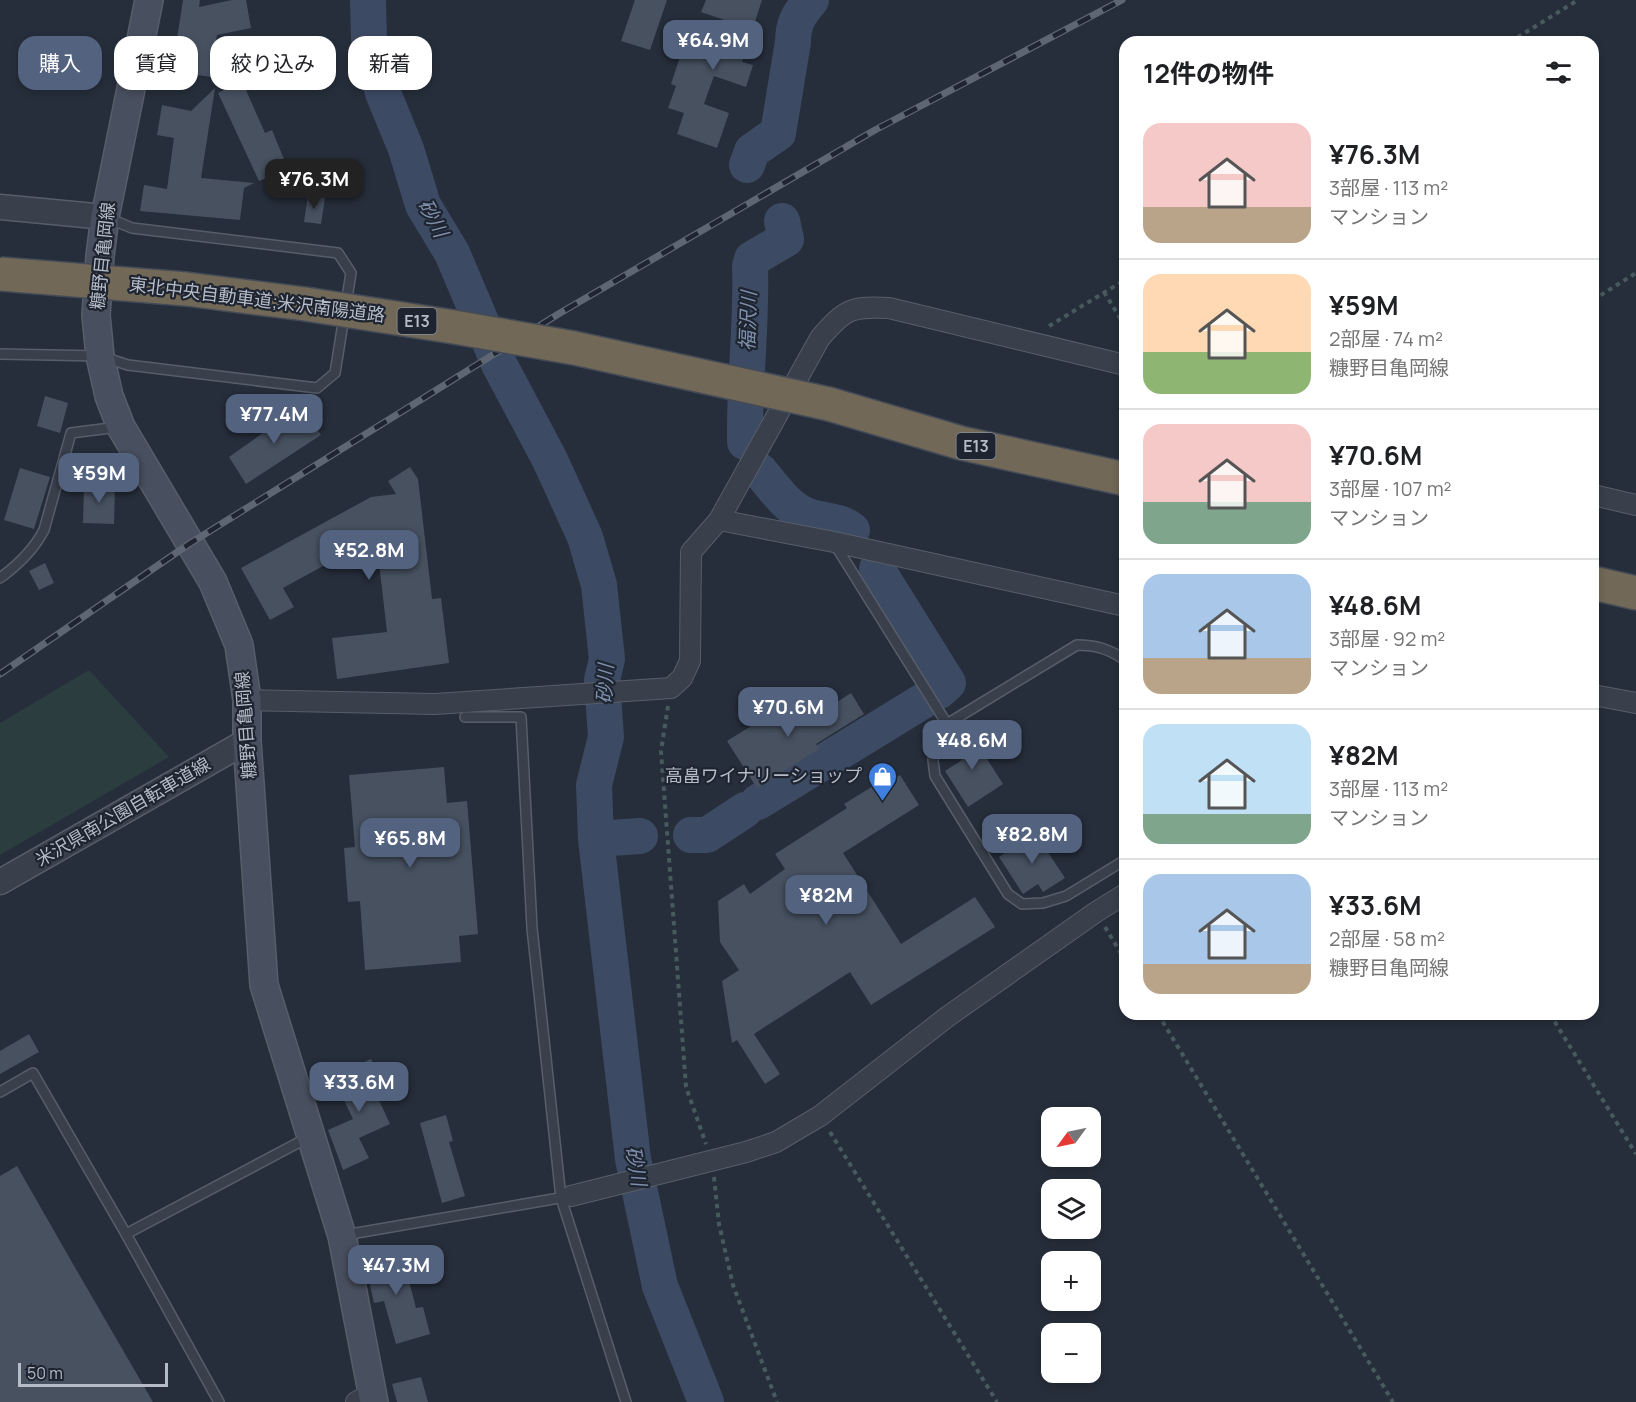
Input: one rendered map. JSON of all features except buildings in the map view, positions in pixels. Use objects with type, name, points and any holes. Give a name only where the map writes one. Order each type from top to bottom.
[{"type":"highway","name":"東北中央自動車道;米沢南陽道路","points":[[0,274],[186,289],[305,303],[442,325],[574,348],[829,404],[963,427],[1119,463]]},
{"type":"highway","name":"東北中央自動車道;米沢南陽道路","points":[[829,404],[961,443],[1119,478]]},
{"type":"highway","points":[[1599,572],[1636,580]]},
{"type":"highway","points":[[1599,584],[1636,593]]},
{"type":"main road","name":"糠野目亀岡線","points":[[149,0],[105,217],[96,315],[100,356],[109,396],[120,427],[213,582],[225,607],[238,645],[247,700],[247,741],[264,985],[342,1236],[367,1399]]},
{"type":"street","points":[[0,207],[105,217]]},
{"type":"street","points":[[247,700],[435,704],[663,688],[682,678],[690,661],[691,552],[719,520],[820,338],[836,319],[849,310],[867,307],[889,308],[1119,364]]},
{"type":"street","points":[[1599,496],[1636,505]]},
{"type":"street","points":[[719,520],[834,542],[1119,605]]},
{"type":"street","points":[[1599,696],[1636,703]]},
{"type":"street","name":"米沢県南公園自転車道線","points":[[0,882],[247,741]]},
{"type":"street","points":[[566,1197],[776,1142],[820,1116],[947,1017],[1095,912],[1119,898]]},
{"type":"lane","points":[[0,354],[100,356],[128,365],[317,388],[335,373],[351,273],[339,252],[132,228],[105,217]]},
{"type":"lane","points":[[0,578],[24,558],[44,530],[71,433],[120,427]]},
{"type":"lane","points":[[834,542],[947,724]]},
{"type":"lane","points":[[1119,656],[1110,650],[1090,645],[1077,645],[947,724],[937,740],[933,760],[935,776],[1008,894],[1022,904],[1043,903],[1066,896],[1119,864]]},
{"type":"lane","points":[[465,717],[521,717],[532,928],[566,1197],[626,1402]]},
{"type":"lane","points":[[0,1092],[33,1072],[219,1402]]},
{"type":"lane","points":[[126,1234],[310,1136]]},
{"type":"lane","points":[[342,1236],[566,1197]]},
{"type":"path","points":[[1520,36],[1578,0]]},
{"type":"path","points":[[1599,296],[1636,273]]},
{"type":"path","points":[[1035,343],[1047,327],[1119,283]]},
{"type":"path","points":[[1104,292],[1119,316]]},
{"type":"path","points":[[663,688],[660,751],[686,1087],[706,1162],[733,1285],[777,1402]]},
{"type":"path","points":[[1095,912],[1119,950]]},
{"type":"path","points":[[1162,1020],[1393,1402]]},
{"type":"path","points":[[1554,1020],[1636,1154]]},
{"type":"path","points":[[820,1116],[997,1402]]},
{"type":"shaded area","points":[[89,670],[169,757],[0,855],[0,723]]},
{"type":"waterway","name":"砂川","points":[[368,0],[369,40],[383,93],[406,149],[423,205],[452,253],[499,364],[550,460],[585,537],[599,585],[607,659],[602,680],[606,737],[594,785],[596,839],[633,1159],[660,1286],[706,1402]]},
{"type":"waterway","name":"福沢川","points":[[747,165],[752,151],[778,133],[794,29],[800,14],[811,0]]},
{"type":"waterway","name":"福沢川","points":[[745,442],[750,266],[752,259],[786,239],[782,221]]},
{"type":"waterway","name":"福沢川","points":[[760,471],[781,497],[801,513],[842,524],[852,530]]},
{"type":"waterway","name":"福沢川","points":[[877,569],[948,683],[939,691]]},
{"type":"waterway","name":"福沢川","points":[[758,802],[923,701]]},
{"type":"waterway","name":"福沢川","points":[[691,835],[707,835],[745,810]]},
{"type":"waterway","name":"福沢川","points":[[596,839],[640,836]]},
{"type":"railway","points":[[0,674],[189,544],[560,313],[875,130],[1122,0]]},
{"type":"place","name":"高畠ワイナリーショップ","points":[[883,802]]}]
